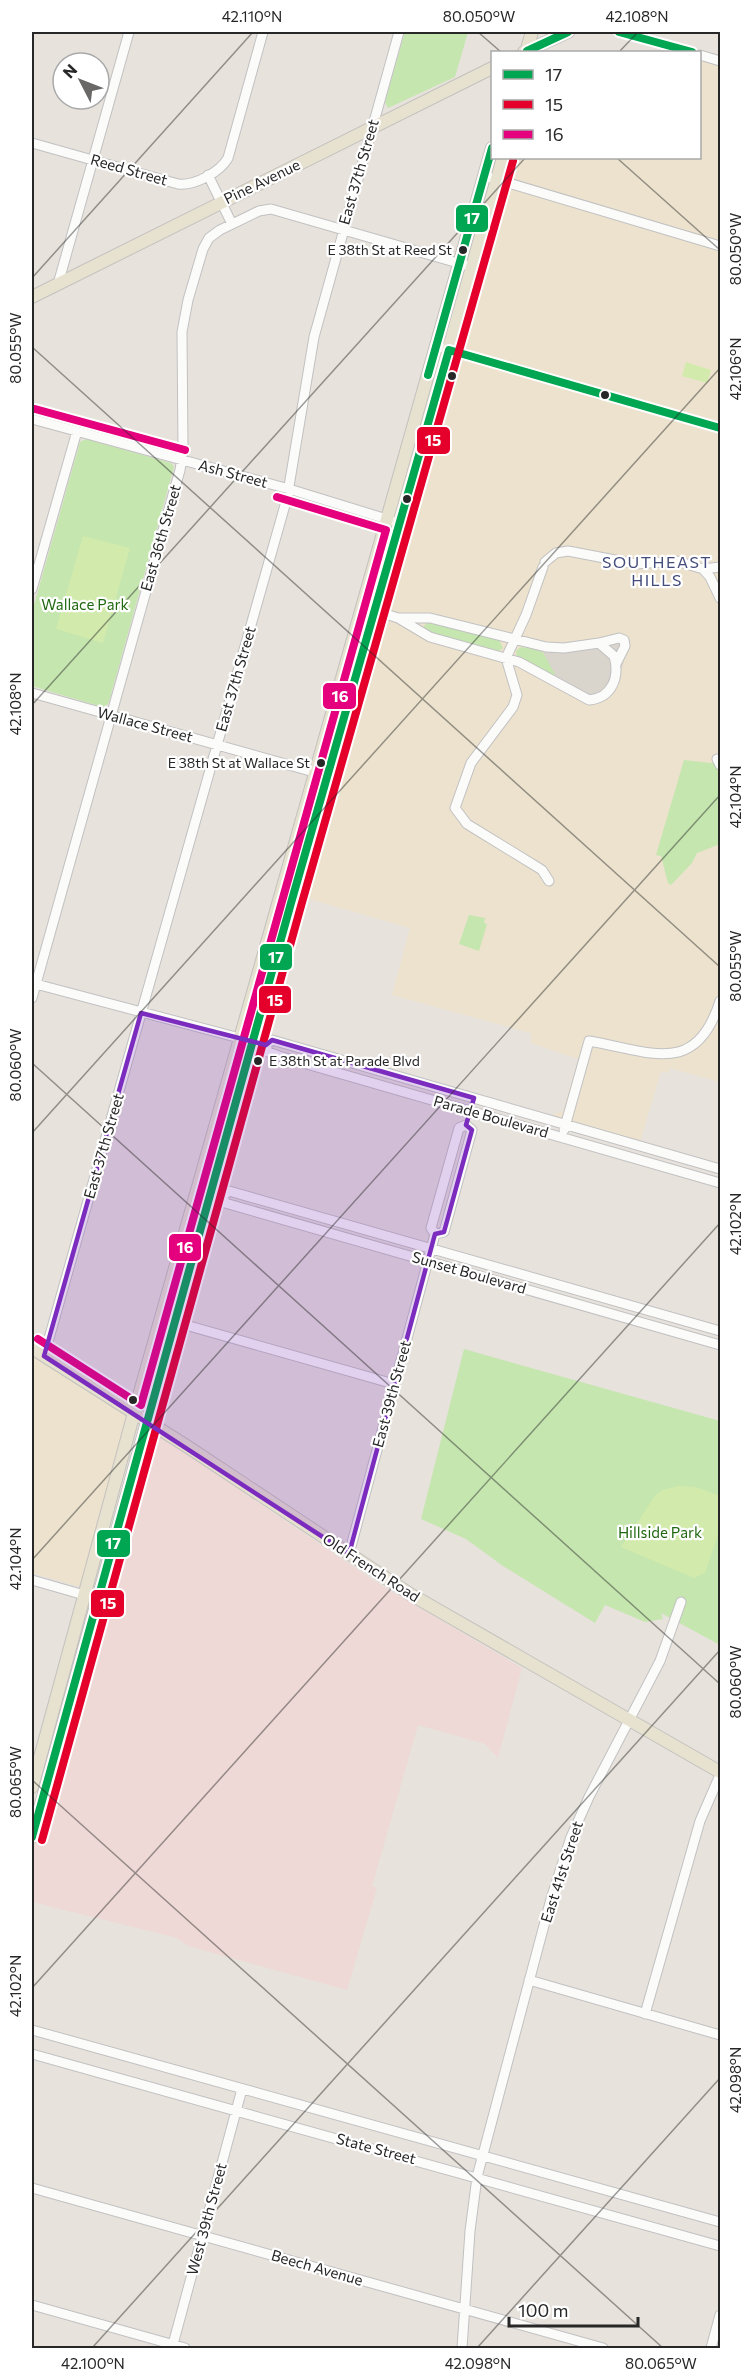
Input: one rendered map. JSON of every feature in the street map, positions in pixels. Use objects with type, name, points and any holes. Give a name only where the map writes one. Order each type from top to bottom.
[{"type":"main road","points":[[526,51],[532,32]]},
{"type":"main road","points":[[528,51],[568,32]]},
{"type":"main road","name":"Pine Avenue","points":[[32,297],[491,68]]},
{"type":"main road","points":[[393,521],[449,350],[491,152]]},
{"type":"main road","points":[[32,1837],[211,1192],[246,1041],[315,772],[368,609],[393,521],[436,346],[503,159]]},
{"type":"main road","points":[[246,1041],[328,776],[368,609]]},
{"type":"main road","points":[[32,1787],[162,1318],[211,1192]]},
{"type":"main road","name":"Old French Road","points":[[32,1348],[430,1606],[720,1774]]},
{"type":"street","points":[[58,284],[129,32]]},
{"type":"street","points":[[263,32],[228,158],[222,166],[208,175],[232,224],[259,211],[271,209],[466,265]]},
{"type":"street","name":"East 37th Street","points":[[44,1356],[289,489],[311,349],[399,32]]},
{"type":"street","points":[[619,32],[688,51]]},
{"type":"street","points":[[701,56],[720,61]]},
{"type":"street","name":"Reed Street","points":[[32,143],[183,184],[208,175]]},
{"type":"street","points":[[485,176],[720,246]]},
{"type":"street","name":"East 36th Street","points":[[32,998],[34,983],[112,716],[182,460],[182,332],[188,300],[206,243],[214,234],[232,224]]},
{"type":"street","points":[[436,346],[720,428]]},
{"type":"street","name":"Ash Street","points":[[32,418],[289,489],[393,521]]},
{"type":"street","points":[[32,589],[77,431]]},
{"type":"street","points":[[549,881],[542,870],[467,824],[455,808],[470,765],[513,707],[517,695],[506,658],[526,615],[544,564],[556,553],[568,551],[636,564],[677,561],[703,569],[720,567]]},
{"type":"street","points":[[703,569],[710,577],[720,598]]},
{"type":"street","points":[[368,609],[398,618],[430,637],[506,658],[540,672],[568,691],[589,700],[602,699],[607,695],[615,676],[616,664],[625,646],[624,640],[615,639],[564,648],[513,640],[430,618],[398,618]]},
{"type":"street","points":[[599,643],[610,650],[616,664]]},
{"type":"street","name":"Wallace Street","points":[[32,693],[328,776]]},
{"type":"street","name":"Parade Boulevard","points":[[34,983],[266,1045]]},
{"type":"street","points":[[562,1138],[589,1041],[649,1054],[676,1054],[694,1047],[707,1034],[720,1001]]},
{"type":"street","name":"Parade Boulevard","points":[[266,1045],[272,1040],[720,1168]]},
{"type":"street","name":"Parade Boulevard","points":[[266,1045],[268,1052],[279,1056],[720,1183]]},
{"type":"street","name":"East 39th Street","points":[[349,1554],[435,1234],[444,1232],[472,1130],[466,1125],[474,1098]]},
{"type":"street","name":"Sunset Boulevard","points":[[211,1192],[230,1191],[720,1331]]},
{"type":"street","name":"Sunset Boulevard","points":[[211,1192],[225,1203],[720,1346]]},
{"type":"street","points":[[162,1318],[394,1384]]},
{"type":"street","points":[[32,1580],[98,1599]]},
{"type":"street","name":"East 41st Street","points":[[462,2349],[470,2231],[477,2177],[529,1980],[572,1838],[593,1788],[660,1661],[681,1602]]},
{"type":"street","points":[[645,2014],[700,1821],[720,1774]]},
{"type":"street","points":[[529,1980],[720,2035]]},
{"type":"street","name":"State Street","points":[[32,2030],[720,2222]]},
{"type":"street","name":"State Street","points":[[32,2054],[720,2246]]},
{"type":"street","name":"West 39th Street","points":[[172,2347],[242,2089]]},
{"type":"street","name":"Beech Avenue","points":[[32,2188],[603,2349]]},
{"type":"street","points":[[32,2305],[185,2349]]},
{"type":"street","points":[[711,2349],[720,2315]]},
{"type":"highlighted area","points":[[141,1013],[266,1045],[272,1040],[474,1098],[466,1125],[472,1130],[444,1232],[435,1234],[349,1554],[44,1356]]},
{"type":"shaded area","points":[[701,59],[720,65],[720,1082],[670,1068],[668,1073],[661,1071],[640,1142],[549,1116],[563,1111],[578,1059],[531,1043],[531,1033],[392,995],[410,928],[299,896],[509,159],[701,159]]},
{"type":"shaded area","points":[[623,636],[630,639],[615,692],[599,703],[575,698],[550,681],[530,664],[557,678],[543,652],[525,647],[526,641],[551,646]]},
{"type":"shaded area","points":[[32,1354],[128,1415],[83,1583],[77,1586],[32,1573]]},
{"type":"shaded area","points":[[155,1433],[379,1584],[522,1668],[498,1758],[485,1744],[418,1725],[372,1886],[377,1888],[347,1990],[188,1946],[177,1938],[32,1902],[33,1848],[150,1434]]},
{"type":"green space","points":[[405,32],[468,32],[455,77],[388,108],[385,102]]},
{"type":"green space","points":[[686,362],[711,370],[707,383],[682,376]]},
{"type":"green space","name":"Wallace Park","points":[[86,439],[171,463],[174,467],[110,698],[108,704],[102,707],[32,686],[32,612],[80,442]]},
{"type":"green space","points":[[83,536],[130,548],[103,643],[56,629]]},
{"type":"green space","points":[[429,621],[499,640],[503,648],[497,652],[430,635],[424,630],[424,626]]},
{"type":"green space","points":[[521,647],[541,650],[552,665],[557,678],[517,658],[516,651]]},
{"type":"green space","points":[[684,760],[720,764],[720,844],[697,853],[692,863],[671,885],[668,883],[661,856],[656,855]]},
{"type":"green space","points":[[469,915],[485,918],[484,923],[487,924],[479,951],[459,944]]},
{"type":"green space","name":"Hillside Park","points":[[464,1349],[720,1421],[720,1645],[661,1613],[663,1619],[645,1622],[605,1605],[595,1623],[503,1566],[466,1539],[421,1519]]},
{"type":"green space","name":"Hillside Park","points":[[679,1486],[696,1487],[720,1496],[720,1528],[705,1573],[694,1578],[621,1547],[655,1496],[662,1490]]},
{"type":"transit line","name":"17","points":[[527,51],[568,32]]},
{"type":"transit line","name":"17","points":[[619,32],[688,51]]},
{"type":"transit line","name":"17","points":[[428,375],[491,152]]},
{"type":"transit line","name":"15","points":[[42,1840],[301,906],[513,161]]},
{"type":"transit line","name":"17","points":[[32,1837],[291,903],[449,350],[720,428]]},
{"type":"transit line","name":"16","points":[[35,409],[185,450]]},
{"type":"transit line","name":"16","points":[[38,1339],[141,1405],[386,530],[277,497]]},
{"type":"place","name":"E 38th St at Reed St","points":[[463,250]]},
{"type":"place","name":"E 38th St at Wallace St","points":[[321,763]]},
{"type":"place","name":"E 38th St at Parade Blvd","points":[[258,1061]]},
{"type":"district","name":"SOUTHEAST HILLS","points":[[657,571]]}]
